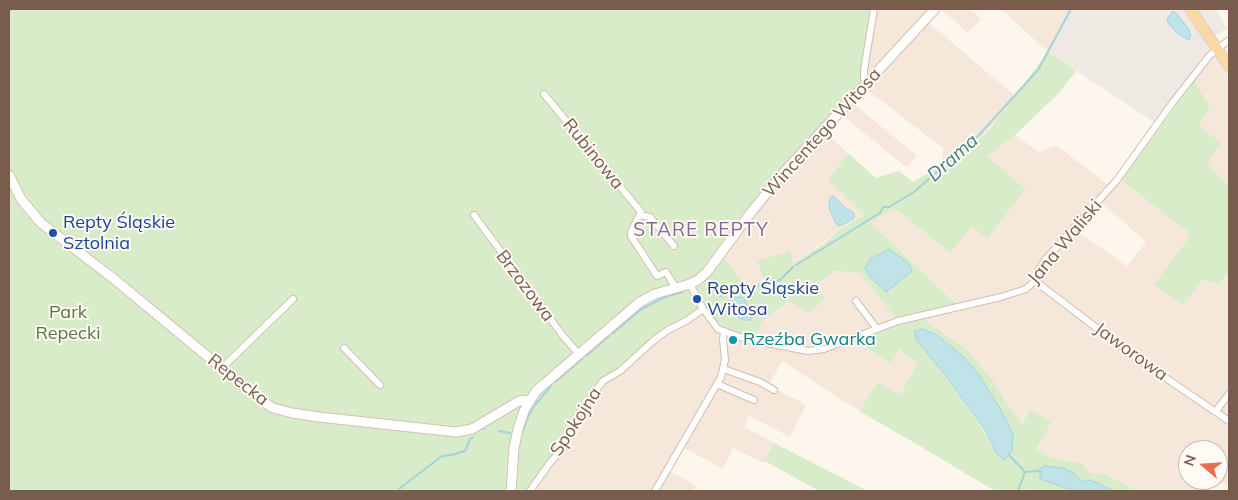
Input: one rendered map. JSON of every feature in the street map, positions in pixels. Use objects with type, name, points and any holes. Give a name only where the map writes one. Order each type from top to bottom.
[{"type":"main road","points":[[1190,9],[1229,66]]},
{"type":"street","points":[[868,82],[864,78],[864,70],[874,9]]},
{"type":"street","name":"Wincentego Witosa","points":[[512,491],[514,448],[518,429],[529,400],[544,383],[640,302],[655,294],[690,284],[708,272],[752,211],[775,183],[935,9]]},
{"type":"street","name":"Jana Waliski","points":[[690,284],[702,308],[713,324],[724,332],[785,348],[816,351],[898,321],[1026,289],[1035,281],[1038,271],[1045,260],[1117,180],[1173,102],[1217,48],[1229,40]]},
{"type":"street","name":"Rubinowa","points":[[544,94],[641,212],[640,215],[650,217],[674,246]]},
{"type":"street","name":"Repecka","points":[[9,175],[21,199],[41,223],[114,279],[263,402],[285,411],[319,417],[447,432],[467,431],[519,401],[529,400]]},
{"type":"street","points":[[640,215],[631,232],[631,236],[657,276],[666,272],[676,288]]},
{"type":"street","name":"Brzozowa","points":[[474,216],[563,336],[580,353]]},
{"type":"street","name":"Jaworowa","points":[[1035,281],[1132,355],[1229,420]]},
{"type":"street","points":[[222,368],[293,299]]},
{"type":"street","points":[[856,302],[877,329]]},
{"type":"street","name":"Spokojna","points":[[530,491],[564,447],[574,421],[603,381],[620,371],[653,340],[686,321],[702,308]]},
{"type":"street","points":[[655,491],[724,369],[724,332]]},
{"type":"street","points":[[344,348],[380,385]]},
{"type":"street","points":[[724,369],[760,382],[774,390]]},
{"type":"street","points":[[717,384],[754,400]]},
{"type":"street","points":[[1216,410],[1229,394]]},
{"type":"shaded area","points":[[810,9],[940,9],[928,22],[1015,96],[986,134],[942,164],[943,148],[866,89],[853,103],[917,156],[907,168],[842,115],[825,133],[848,153],[828,180],[864,215],[795,261],[778,279],[719,294],[718,322],[761,323],[790,301],[809,313],[816,287],[834,271],[860,273],[902,323],[856,341],[890,364],[899,349],[919,363],[900,396],[878,382],[859,411],[782,361],[769,385],[806,405],[790,437],[749,416],[745,427],[774,443],[764,463],[733,448],[723,469],[683,447],[670,471],[696,486],[693,491],[446,491]]},
{"type":"shaded area","points":[[940,9],[971,9],[981,19],[968,33]]},
{"type":"shaded area","points":[[1001,9],[1069,9],[1048,52]]},
{"type":"shaded area","points":[[1069,9],[1186,9],[1213,47],[1168,103],[1155,123],[1048,52]]},
{"type":"shaded area","points":[[1197,9],[1215,9],[1227,28],[1214,36]]},
{"type":"shaded area","points":[[1215,56],[1229,77],[1229,185],[1207,164],[1199,125],[1210,106],[1194,81]]},
{"type":"shaded area","points":[[1015,135],[1039,152],[1056,145],[1108,185],[1116,176],[1188,232],[1189,237],[1154,284],[1203,279],[1219,285],[1229,271],[1229,487],[1228,440],[1178,440],[1178,490],[1209,491],[1139,491],[1102,473],[1091,474],[1083,464],[1049,457],[1036,449],[1001,392],[964,347],[923,319],[921,311],[957,303],[868,222],[894,208],[950,253],[987,157]],"holes":[[[1102,203],[1146,242],[1127,266],[1077,231]]]},
{"type":"green space","name":"Park Repecki","points":[[9,9],[874,9],[862,85],[714,262],[711,274],[724,258],[745,287],[765,281],[757,261],[790,251],[793,263],[864,215],[828,180],[848,153],[876,178],[899,171],[913,182],[956,156],[986,134],[1048,52],[1076,71],[1059,93],[1015,135],[987,157],[1026,189],[987,238],[972,226],[950,253],[894,208],[869,222],[957,304],[896,318],[860,273],[834,271],[816,286],[825,299],[809,313],[789,301],[761,323],[755,339],[728,330],[718,322],[705,304],[704,308],[647,346],[608,379],[581,411],[527,491],[9,491]]},
{"type":"green space","points":[[1194,81],[1210,106],[1199,126],[1221,143],[1207,164],[1229,185],[1229,271],[1219,285],[1203,279],[1183,305],[1154,284],[1189,237],[1188,232],[1121,180]]},
{"type":"green space","points":[[923,319],[964,347],[991,378],[1022,425],[1031,410],[1051,422],[1036,449],[1050,457],[1083,464],[1091,474],[1102,473],[1139,491],[1115,491],[1103,485],[1082,482],[1075,474],[1071,489],[1074,491],[1035,491],[1028,489],[1028,491],[995,491],[859,411],[878,382],[900,395],[918,363],[899,349],[891,364],[856,341],[902,323]],"holes":[[[923,329],[937,335],[950,345],[981,378],[999,407],[1012,434],[1012,451],[1004,460],[996,453],[992,443],[943,372],[916,340],[914,331]]]},
{"type":"green space","points":[[774,443],[868,491],[819,491],[765,461]]},
{"type":"water","points":[[1172,12],[1175,12],[1188,28],[1191,36],[1189,40],[1178,34],[1168,23],[1167,19]]},
{"type":"water","points":[[833,196],[854,213],[854,218],[839,226],[836,224],[830,210],[829,202]]},
{"type":"water","points":[[889,249],[908,263],[912,271],[886,292],[870,277],[865,268],[870,259]]},
{"type":"water","points":[[742,297],[751,314],[751,320],[743,320],[738,317],[728,305],[731,298]]},
{"type":"water","points":[[923,329],[937,335],[965,358],[981,378],[1001,410],[1013,434],[1012,451],[1004,460],[996,453],[984,429],[943,372],[916,340],[914,331]]},
{"type":"water","points":[[1046,466],[1063,468],[1075,474],[1082,482],[1090,480],[1115,491],[1074,491],[1040,479],[1040,468]]},
{"type":"waterway","name":"Drama","points":[[796,265],[880,213],[883,207],[889,207],[914,192],[978,136],[1038,70],[1071,9]]},
{"type":"waterway","name":"Drama","points":[[720,296],[780,280],[793,267]]},
{"type":"waterway","name":"Drama","points":[[613,333],[640,310],[665,297],[683,292]]},
{"type":"waterway","name":"Drama","points":[[586,356],[609,336]]},
{"type":"waterway","name":"Drama","points":[[555,382],[582,359]]},
{"type":"waterway","name":"Drama","points":[[521,436],[534,406],[551,386]]},
{"type":"waterway","name":"Drama","points":[[499,431],[510,433]]},
{"type":"waterway","name":"Drama","points":[[399,491],[400,488],[442,456],[465,451],[470,439],[473,437]]},
{"type":"waterway","points":[[1009,455],[1025,472]]},
{"type":"waterway","points":[[1025,472],[1040,471]]},
{"type":"waterway","points":[[1018,491],[1025,472]]},
{"type":"place","name":"Repty Śląskie Sztolnia","points":[[53,233]]},
{"type":"place","name":"Repty Śląskie Witosa","points":[[697,299]]},
{"type":"place","name":"Rzeźba Gwarka","points":[[733,340]]},
{"type":"district","name":"STARE REPTY","points":[[701,230]]}]
